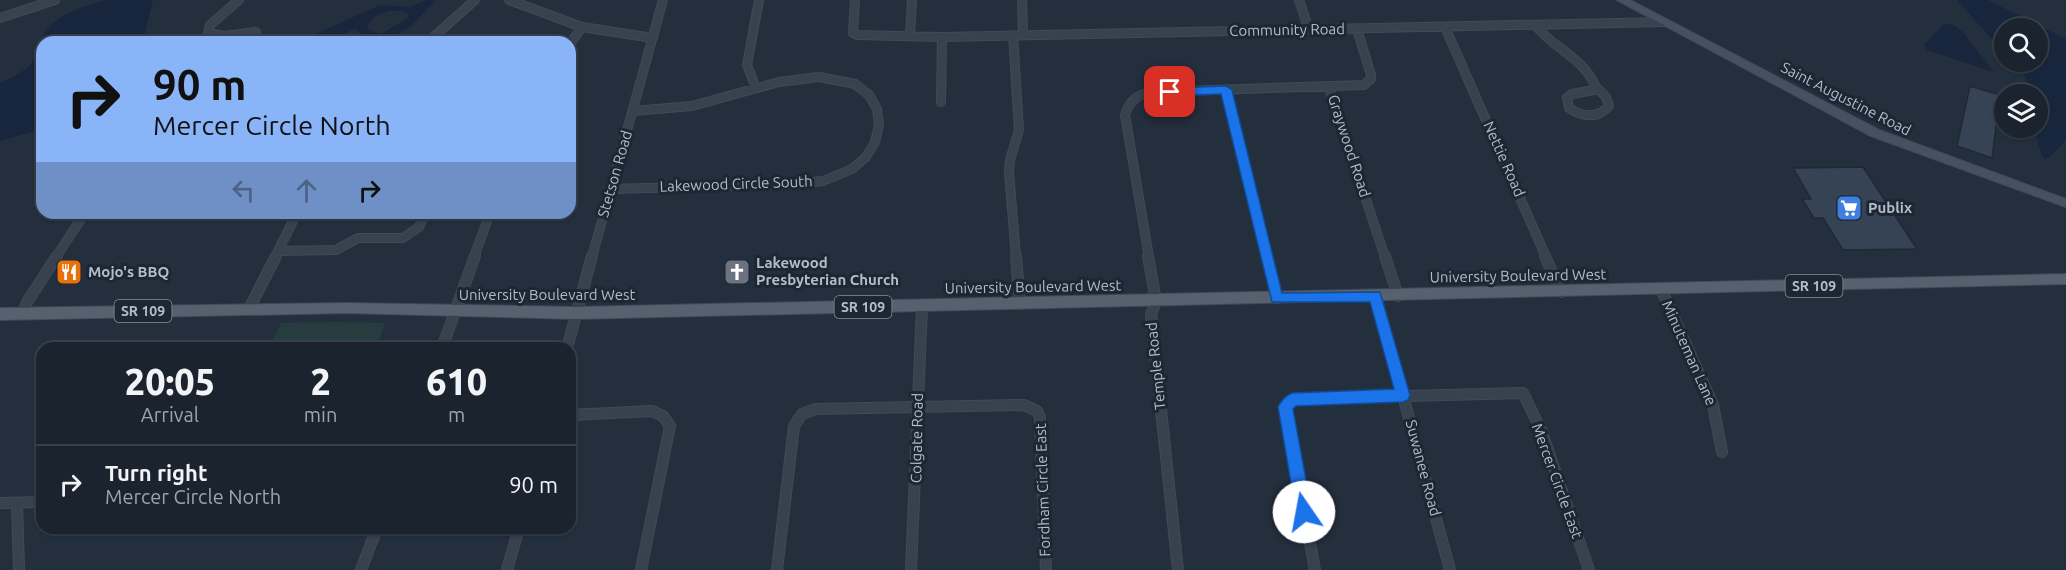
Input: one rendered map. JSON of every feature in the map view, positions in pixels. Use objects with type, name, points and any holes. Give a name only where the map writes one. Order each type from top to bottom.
[{"type":"main road","name":"Saint Augustine Road","points":[[1622,0],[1875,133],[2066,203]]},
{"type":"main road","name":"University Boulevard West","points":[[0,314],[347,308],[577,313],[2066,279]]},
{"type":"street","points":[[0,18],[55,0]]},
{"type":"street","points":[[212,36],[208,33],[210,25],[239,0]]},
{"type":"street","points":[[435,36],[475,0]]},
{"type":"street","points":[[508,0],[582,27],[653,38]]},
{"type":"street","name":"Stetson Road","points":[[569,342],[663,0]]},
{"type":"street","points":[[633,111],[672,109],[703,104],[756,88],[747,65],[759,0]]},
{"type":"street","name":"Community Road","points":[[855,0],[854,33],[942,37],[1664,22]]},
{"type":"street","points":[[910,36],[912,0]]},
{"type":"street","points":[[1022,0],[1023,35]]},
{"type":"street","points":[[1299,0],[1309,30]]},
{"type":"street","points":[[1535,25],[1546,41],[1571,54],[1583,64],[1609,106],[1606,111],[1599,114],[1585,116],[1569,108],[1567,98],[1596,87]]},
{"type":"street","points":[[576,36],[582,27]]},
{"type":"street","name":"Nettie Road","points":[[1445,27],[1561,292]]},
{"type":"street","name":"Graywood Road","points":[[1357,29],[1371,79],[1365,85],[1356,87],[1329,88],[1398,296]]},
{"type":"street","points":[[227,36],[256,32]]},
{"type":"street","points":[[1013,35],[1019,130],[1010,160],[1009,172],[1020,304]]},
{"type":"street","points":[[941,102],[942,37]]},
{"type":"street","name":"Lakewood Circle South","points":[[611,189],[806,183],[834,178],[858,166],[875,145],[879,115],[870,95],[855,84],[830,78],[810,77],[783,80],[756,88]]},
{"type":"street","points":[[1276,298],[1226,90],[1329,88]]},
{"type":"street","name":"Temple Road","points":[[1178,570],[1150,315],[1156,301],[1125,115],[1127,107],[1136,97],[1151,92],[1226,90]]},
{"type":"street","points":[[23,314],[27,302],[81,219]]},
{"type":"street","points":[[249,309],[294,219]]},
{"type":"street","points":[[278,251],[336,250],[357,238],[404,238],[419,227],[422,219]]},
{"type":"street","points":[[444,342],[488,219]]},
{"type":"street","name":"Minuteman Lane","points":[[1661,289],[1710,395],[1719,426],[1722,452]]},
{"type":"street","name":"Suwanee Road","points":[[1376,296],[1450,570]]},
{"type":"street","name":"Colgate Road","points":[[911,570],[922,306]]},
{"type":"street","name":"Mercer Circle East","points":[[1403,395],[1522,393],[1541,430],[1588,570]]},
{"type":"street","points":[[1315,570],[1286,407],[1292,399],[1403,395]]},
{"type":"street","name":"Fordham Circle East","points":[[918,406],[1024,405],[1037,411],[1040,417],[1046,570]]},
{"type":"street","points":[[777,570],[794,426],[802,414],[816,409],[918,406]]},
{"type":"street","points":[[576,415],[652,411],[668,420],[670,426],[641,570]]},
{"type":"street","points":[[0,503],[36,502]]},
{"type":"street","points":[[17,503],[19,570]]},
{"type":"street","points":[[361,570],[375,534]]},
{"type":"street","points":[[507,570],[517,534]]},
{"type":"green space","points":[[281,323],[385,323],[378,342],[272,342]]},
{"type":"water","points":[[106,0],[153,0],[144,36],[43,36],[59,18],[82,7]]},
{"type":"water","points":[[426,0],[436,0],[411,26],[395,36],[363,36],[354,29],[339,36],[311,36],[380,5],[410,7]],"holes":[[[388,11],[402,11],[408,14],[408,18],[381,34],[369,30],[367,25],[375,16]]]},
{"type":"water","points":[[1957,0],[1988,0],[2024,18],[1994,18],[1994,42]]},
{"type":"water","points":[[1944,24],[1952,24],[1962,31],[1994,72],[1927,50],[1924,45]]},
{"type":"water","points":[[2048,30],[2066,39],[2066,140],[2051,156],[2045,159],[2038,138],[2048,138],[2048,84],[2027,84],[2021,72],[2048,72]]},
{"type":"water","points":[[36,57],[36,131],[0,141],[0,83],[21,72]]},
{"type":"building","points":[[1970,86],[1994,93],[1995,138],[1992,158],[1957,146]]},
{"type":"building","name":"Publix","points":[[1863,167],[1917,249],[1843,250],[1823,218],[1814,218],[1802,199],[1811,199],[1793,168]]},
{"type":"place","name":"Publix","points":[[1849,208]]},
{"type":"place","name":"Mojo's BBQ","points":[[69,272]]},
{"type":"place","name":"Lakewood Presbyterian Church","points":[[737,272]]},
{"type":"route","points":[[1170,92],[1226,90],[1276,298],[1376,296],[1403,395],[1292,399],[1286,407],[1304,512]]}]
